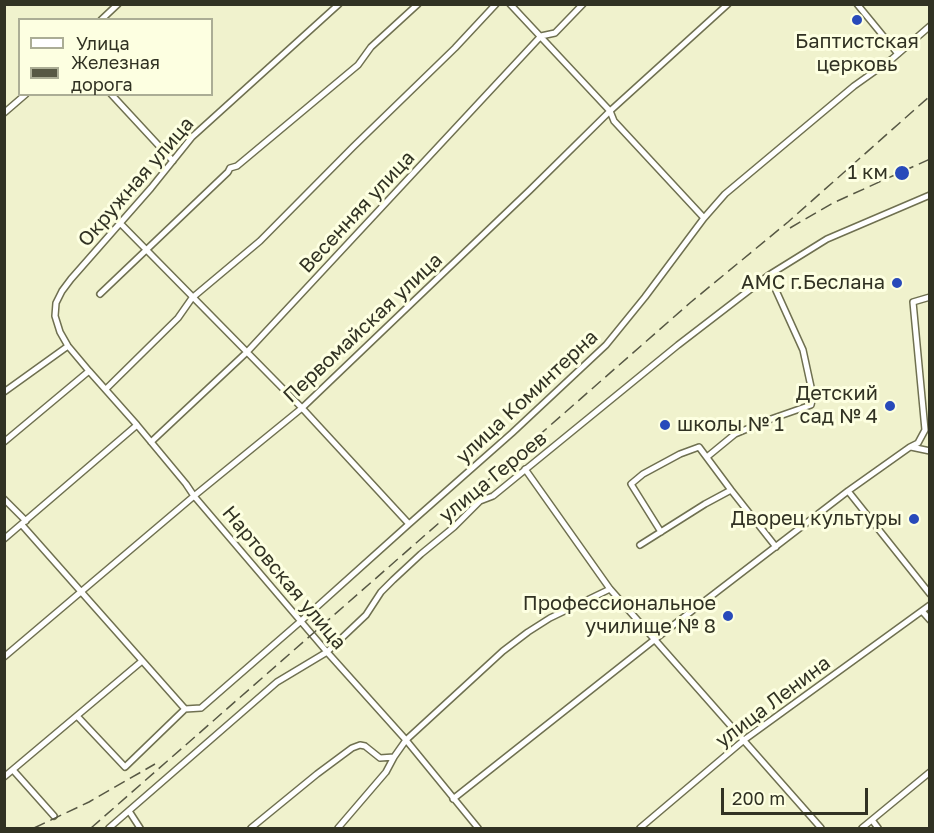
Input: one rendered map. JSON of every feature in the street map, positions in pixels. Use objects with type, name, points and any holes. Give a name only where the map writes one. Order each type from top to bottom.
[{"type":"street","points":[[103,18],[118,4]]},
{"type":"street","name":"Окружная улица","points":[[68,345],[55,316],[56,303],[71,279],[192,137],[339,4]]},
{"type":"street","points":[[100,294],[230,168],[237,166],[358,65],[371,47],[418,4]]},
{"type":"street","points":[[106,389],[178,318],[192,298],[260,241],[455,48],[496,4]]},
{"type":"street","points":[[510,4],[610,111],[614,121],[704,218]]},
{"type":"street","name":"Весенняя улица","points":[[151,442],[247,352],[541,36],[555,33],[583,4]]},
{"type":"street","name":"Первомайская улица","points":[[4,657],[302,408],[610,111],[728,4]]},
{"type":"street","points":[[857,4],[898,54]]},
{"type":"street","name":"улица Коминтерна","points":[[77,716],[125,767],[185,709],[201,708],[512,433],[606,345],[725,194],[930,26]]},
{"type":"street","points":[[4,113],[24,96]]},
{"type":"street","points":[[113,96],[173,161]]},
{"type":"street","name":"улица Героев","points":[[109,828],[277,682],[327,652],[366,615],[381,592],[480,501],[493,496],[678,345],[769,275],[827,239],[930,195]]},
{"type":"street","points":[[120,223],[302,408],[409,524]]},
{"type":"street","points":[[706,457],[735,434],[811,405],[813,396],[803,350],[769,275]]},
{"type":"street","points":[[453,799],[848,491],[918,443],[925,430],[913,302],[930,297]]},
{"type":"street","points":[[4,392],[68,345]]},
{"type":"street","name":"Нартовская улица","points":[[68,345],[327,652],[406,740],[478,828]]},
{"type":"street","points":[[4,442],[88,371]]},
{"type":"street","points":[[921,386],[930,385]]},
{"type":"street","points":[[4,539],[137,425]]},
{"type":"street","points":[[661,532],[631,484],[643,474],[680,454],[699,447],[776,547]]},
{"type":"street","points":[[910,447],[930,451]]},
{"type":"street","points":[[525,469],[610,589],[821,828]]},
{"type":"street","points":[[640,545],[731,490]]},
{"type":"street","points":[[848,491],[930,594]]},
{"type":"street","points":[[4,499],[80,592],[185,709]]},
{"type":"street","points":[[338,828],[386,772],[406,740],[503,651],[528,632],[566,609],[610,589]]},
{"type":"street","name":"улица Ленина","points":[[640,828],[744,740],[930,605]]},
{"type":"street","points":[[922,611],[930,620]]},
{"type":"street","points":[[4,777],[142,661]]},
{"type":"street","points":[[251,828],[352,748],[365,746],[380,758],[394,757]]},
{"type":"street","points":[[13,770],[54,816]]},
{"type":"street","points":[[862,828],[930,772]]},
{"type":"street","points":[[129,811],[140,828]]},
{"type":"street","points":[[872,820],[878,828]]},
{"type":"railway","points":[[91,828],[691,302],[788,222],[930,96]]},
{"type":"railway","points":[[790,228],[833,203],[930,159]]},
{"type":"railway","points":[[34,828],[89,802],[155,764]]},
{"type":"place","name":"Баптистская церковь","points":[[857,20]]},
{"type":"place","name":"1 км","points":[[902,173]]},
{"type":"place","name":"АМС г.Беслана","points":[[897,283]]},
{"type":"place","name":"Детский сад № 4","points":[[890,406]]},
{"type":"place","name":"школы № 1","points":[[665,425]]},
{"type":"place","name":"Дворец культуры","points":[[914,519]]},
{"type":"place","name":"Профессиональное училище № 8","points":[[728,616]]}]
